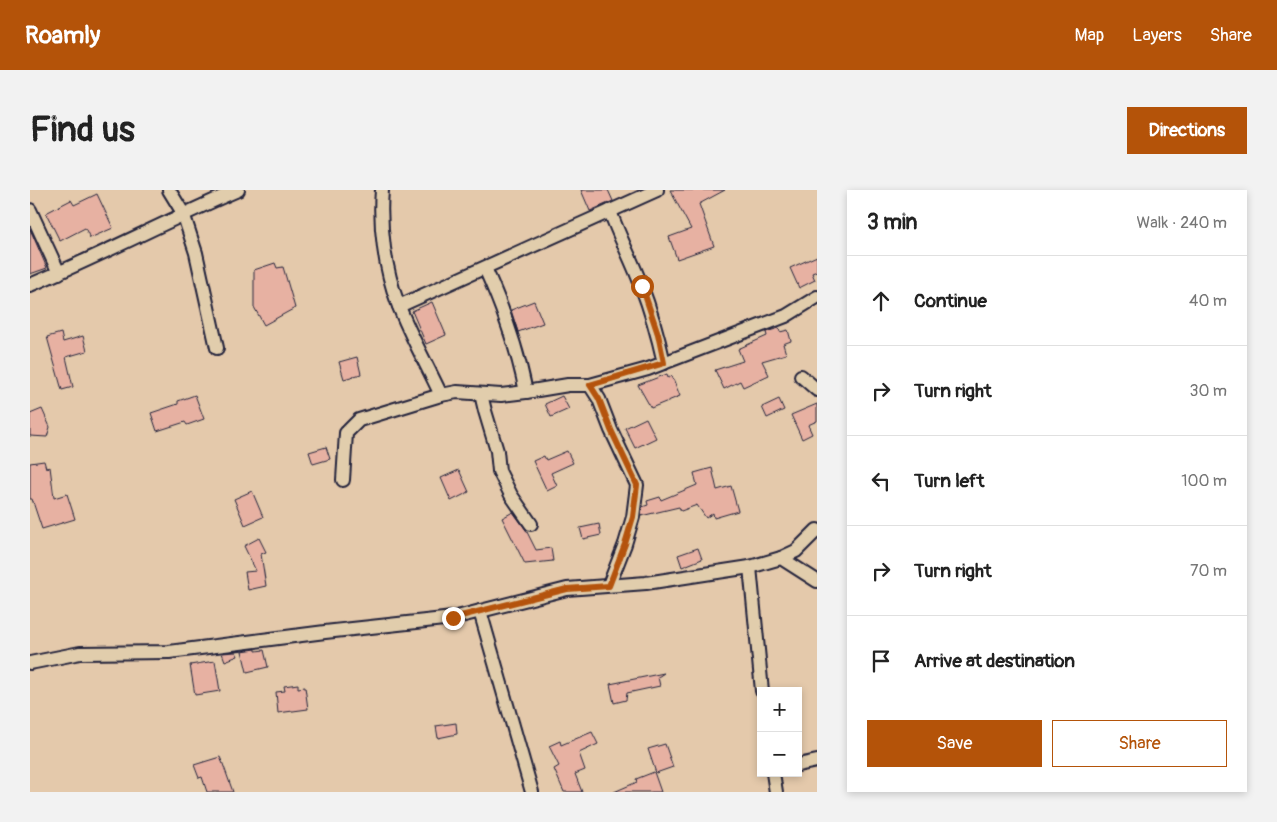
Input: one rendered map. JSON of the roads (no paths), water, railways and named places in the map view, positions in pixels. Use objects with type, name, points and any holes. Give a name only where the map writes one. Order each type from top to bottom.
[{"type":"street","points":[[169,190],[183,213],[196,253],[217,348]]},
{"type":"street","points":[[30,285],[183,213],[238,190]]},
{"type":"street","points":[[382,190],[383,242],[392,288],[441,395]]},
{"type":"street","points":[[399,306],[657,190]]},
{"type":"street","points":[[30,210],[59,273]]},
{"type":"street","points":[[610,211],[618,234],[642,286],[658,334],[664,363]]},
{"type":"street","points":[[484,268],[497,298],[517,356],[526,392]]},
{"type":"street","points":[[342,480],[346,433],[359,420],[441,395],[457,392],[501,395],[568,385],[590,385],[664,363],[786,316],[817,297]]},
{"type":"street","points":[[801,376],[817,390]]},
{"type":"street","points":[[590,385],[599,399],[611,430],[637,485],[633,517],[609,586]]},
{"type":"street","points":[[481,394],[498,451],[499,471],[511,496],[531,524]]},
{"type":"street","points":[[30,663],[80,653],[168,652],[453,618],[567,589],[646,582],[750,567],[781,558],[796,551],[817,530]]},
{"type":"street","points":[[781,558],[817,581]]},
{"type":"street","points":[[750,567],[762,687]]},
{"type":"street","points":[[480,611],[532,792]]},
{"type":"street","points":[[802,764],[817,760]]},
{"type":"street","points":[[774,777],[776,792]]}]
